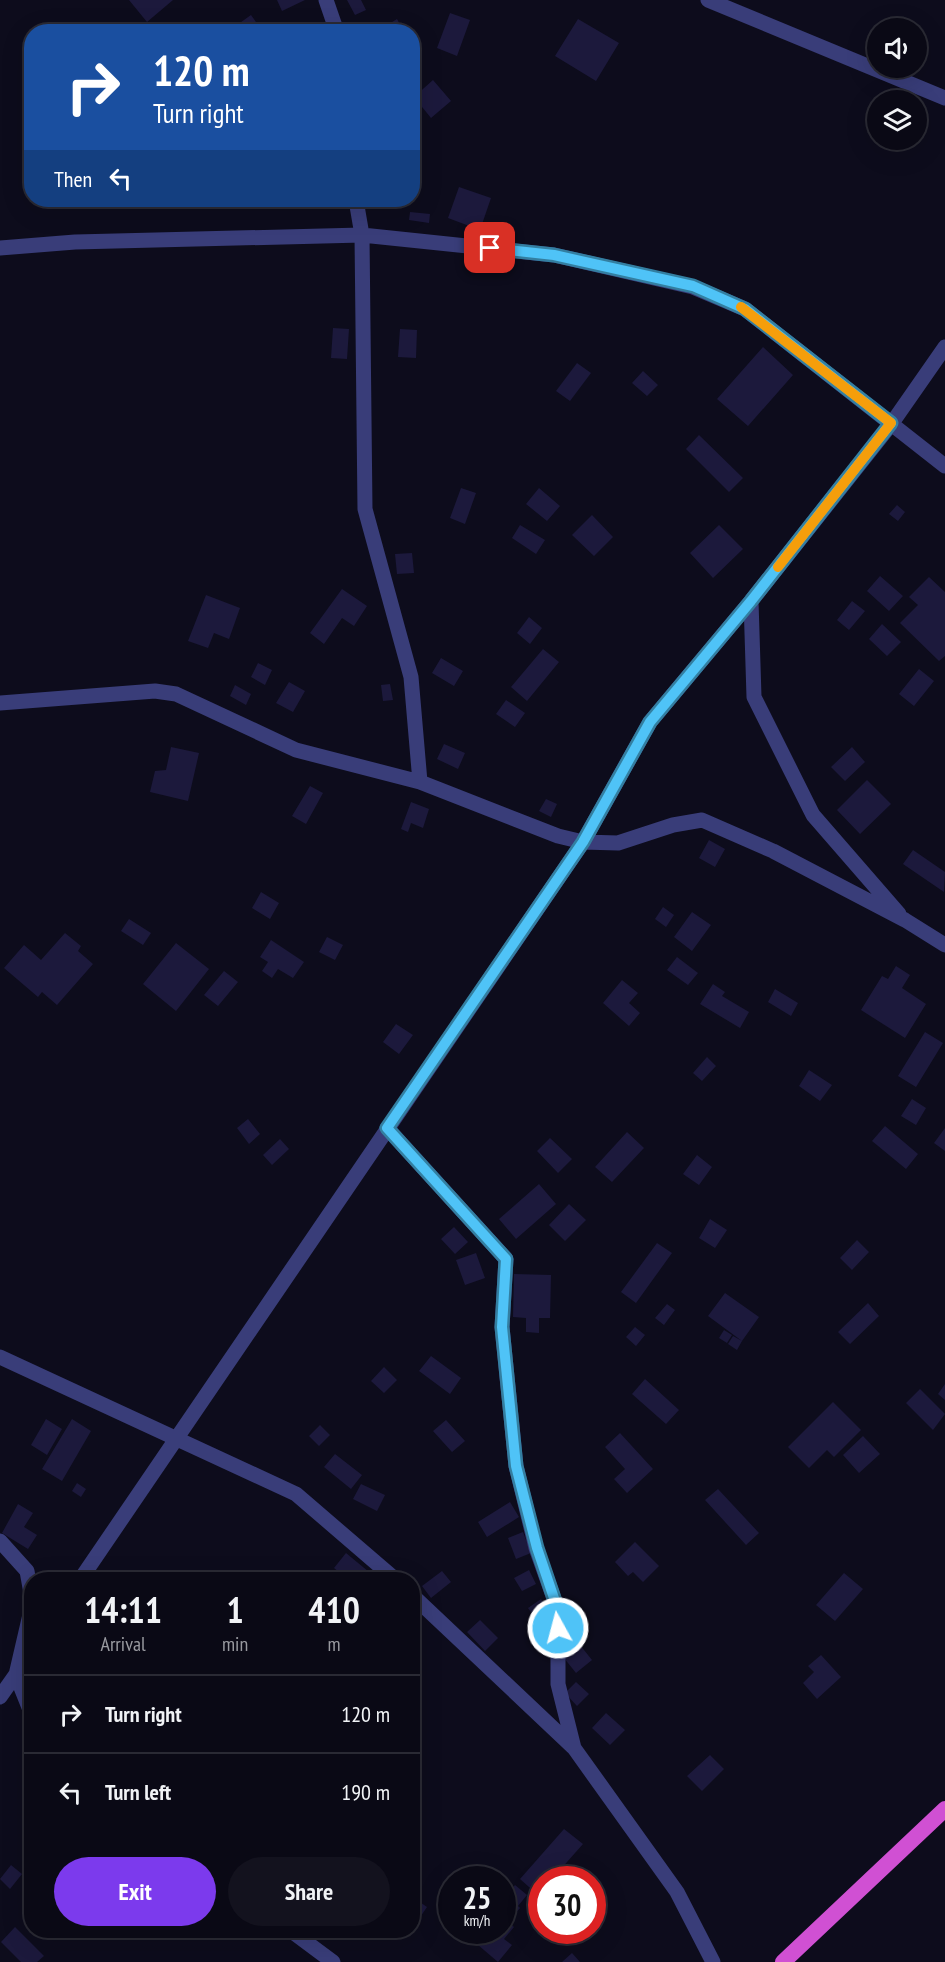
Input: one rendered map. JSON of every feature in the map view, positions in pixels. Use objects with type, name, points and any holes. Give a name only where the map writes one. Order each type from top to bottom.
[{"type":"highway","points":[[783,1962],[945,1809]]},
{"type":"street","points":[[326,0],[334,24]]},
{"type":"street","points":[[708,0],[945,98]]},
{"type":"street","points":[[357,207],[362,235],[365,509],[411,677],[420,782]]},
{"type":"street","points":[[0,248],[75,242],[362,235],[554,255],[693,286],[745,309],[945,466]]},
{"type":"street","points":[[85,1572],[583,842],[650,722],[751,601],[891,423],[945,347]]},
{"type":"street","points":[[751,601],[754,697],[813,815],[905,920]]},
{"type":"street","points":[[0,703],[155,691],[176,694],[296,750],[420,782],[558,836],[583,842],[618,843],[673,825],[702,820],[773,851],[905,920],[945,945]]},
{"type":"street","points":[[387,1128],[506,1259],[502,1327],[516,1466],[537,1548],[558,1610],[558,1684],[574,1748]]},
{"type":"street","points":[[0,1357],[296,1494],[387,1572]]},
{"type":"street","points":[[0,1541],[27,1572]]},
{"type":"street","points":[[420,1603],[574,1748],[677,1892],[713,1962]]},
{"type":"street","points":[[24,1640],[16,1675],[24,1695]]},
{"type":"street","points":[[0,1697],[24,1664]]},
{"type":"street","points":[[301,1938],[333,1962]]},
{"type":"building","points":[[129,0],[173,0],[147,22]]},
{"type":"building","points":[[277,0],[305,0],[282,11]]},
{"type":"building","points":[[347,0],[361,0],[366,10],[355,15]]},
{"type":"building","points":[[450,13],[470,20],[457,56],[437,48]]},
{"type":"building","points":[[251,15],[257,24],[238,24]]},
{"type":"building","points":[[397,19],[400,24],[389,24]]},
{"type":"building","points":[[578,19],[619,43],[596,81],[555,56]]},
{"type":"building","points":[[433,80],[451,101],[431,118],[420,104],[420,92]]},
{"type":"building","points":[[459,187],[491,198],[480,230],[448,218]]},
{"type":"building","points":[[410,212],[430,214],[429,223],[409,220]]},
{"type":"building","points":[[333,328],[349,329],[347,359],[331,358]]},
{"type":"building","points":[[400,329],[417,330],[416,358],[398,357]]},
{"type":"building","points":[[763,347],[793,375],[748,426],[717,399]]},
{"type":"building","points":[[577,363],[591,373],[570,401],[556,391]]},
{"type":"building","points":[[643,371],[658,385],[647,396],[632,383]]},
{"type":"building","points":[[699,435],[743,478],[729,492],[686,449]]},
{"type":"building","points":[[461,488],[476,493],[465,524],[450,518]]},
{"type":"building","points":[[539,488],[560,506],[547,521],[526,504]]},
{"type":"building","points":[[897,505],[905,512],[898,521],[889,514]]},
{"type":"building","points":[[592,515],[613,537],[594,556],[572,535]]},
{"type":"building","points":[[520,525],[545,540],[536,554],[512,538]]},
{"type":"building","points":[[719,525],[743,549],[713,578],[690,553]]},
{"type":"building","points":[[412,553],[414,573],[397,574],[395,554]]},
{"type":"building","points":[[880,576],[903,596],[889,611],[867,591]]},
{"type":"building","points":[[929,577],[945,592],[945,656],[939,661],[900,623],[918,605],[909,597]]},
{"type":"building","points":[[342,589],[367,606],[354,626],[342,618],[324,644],[310,633]]},
{"type":"building","points":[[206,595],[240,608],[229,639],[214,633],[208,648],[188,641]]},
{"type":"building","points":[[852,601],[865,611],[849,630],[837,620]]},
{"type":"building","points":[[529,617],[542,628],[530,644],[517,633]]},
{"type":"building","points":[[882,624],[901,642],[887,656],[869,639]]},
{"type":"building","points":[[543,649],[559,662],[527,701],[511,687]]},
{"type":"building","points":[[441,658],[463,671],[454,686],[432,673]]},
{"type":"building","points":[[258,663],[272,670],[265,685],[251,677]]},
{"type":"building","points":[[919,669],[934,681],[914,706],[899,694]]},
{"type":"building","points":[[289,682],[305,691],[293,712],[276,703]]},
{"type":"building","points":[[390,684],[393,700],[383,701],[381,685]]},
{"type":"building","points":[[235,685],[251,694],[246,705],[230,696]]},
{"type":"building","points":[[506,700],[525,713],[515,727],[496,714]]},
{"type":"building","points":[[444,744],[465,753],[458,769],[437,759]]},
{"type":"building","points":[[171,747],[199,753],[188,801],[150,792],[155,771],[166,770]]},
{"type":"building","points":[[852,747],[865,762],[845,781],[831,767]]},
{"type":"building","points":[[867,780],[891,804],[860,834],[837,810]]},
{"type":"building","points":[[310,786],[323,793],[306,824],[292,816]]},
{"type":"building","points":[[546,799],[557,804],[551,817],[539,811]]},
{"type":"building","points":[[411,802],[429,809],[423,828],[411,823],[408,832],[401,829]]},
{"type":"building","points":[[709,840],[725,849],[715,867],[699,858]]},
{"type":"building","points":[[913,850],[945,872],[944,892],[903,864]]},
{"type":"building","points":[[261,892],[279,903],[270,919],[252,908]]},
{"type":"building","points":[[663,907],[674,915],[666,927],[655,919]]},
{"type":"building","points":[[692,912],[711,925],[692,951],[674,937]]},
{"type":"building","points":[[129,919],[151,933],[143,945],[121,931]]},
{"type":"building","points":[[65,933],[81,946],[78,951],[93,964],[57,1005],[42,992],[38,997],[4,968],[24,945],[41,960]]},
{"type":"building","points":[[327,937],[343,945],[335,960],[319,952]]},
{"type":"building","points":[[271,940],[304,962],[293,978],[278,969],[272,978],[262,971],[268,962],[260,957]]},
{"type":"building","points":[[176,943],[209,969],[176,1011],[143,984]]},
{"type":"building","points":[[677,957],[698,973],[688,985],[667,970]]},
{"type":"building","points":[[896,966],[910,975],[902,988],[926,1004],[905,1038],[861,1010],[882,976],[888,979]]},
{"type":"building","points":[[224,971],[238,982],[218,1006],[204,995]]},
{"type":"building","points":[[622,980],[638,993],[629,1003],[640,1013],[629,1026],[603,1003]]},
{"type":"building","points":[[713,984],[725,992],[722,996],[749,1012],[740,1028],[700,1004]]},
{"type":"building","points":[[775,989],[798,1003],[791,1016],[768,1002]]},
{"type":"building","points":[[396,1024],[413,1035],[399,1054],[383,1042]]},
{"type":"building","points":[[925,1032],[943,1043],[916,1087],[898,1076]]},
{"type":"building","points":[[707,1057],[716,1066],[702,1081],[693,1073]]},
{"type":"building","points":[[809,1070],[832,1085],[820,1101],[799,1086]]},
{"type":"building","points":[[912,1099],[926,1108],[916,1125],[901,1116]]},
{"type":"building","points":[[248,1119],[260,1134],[249,1144],[237,1128]]},
{"type":"building","points":[[885,1126],[918,1154],[906,1169],[872,1141]]},
{"type":"building","points":[[945,1128],[945,1151],[934,1143]]},
{"type":"building","points":[[627,1132],[644,1148],[612,1182],[595,1167]]},
{"type":"building","points":[[550,1138],[572,1159],[558,1173],[537,1151]]},
{"type":"building","points":[[280,1139],[289,1149],[272,1165],[263,1155]]},
{"type":"building","points":[[697,1155],[712,1167],[699,1185],[683,1174]]},
{"type":"building","points":[[539,1184],[556,1204],[516,1239],[499,1219]]},
{"type":"building","points":[[569,1204],[586,1220],[565,1241],[549,1225]]},
{"type":"building","points":[[710,1219],[727,1230],[715,1248],[699,1238]]},
{"type":"building","points":[[454,1227],[468,1242],[455,1254],[441,1239]]},
{"type":"building","points":[[857,1240],[869,1252],[852,1270],[840,1258]]},
{"type":"building","points":[[657,1243],[672,1253],[636,1303],[621,1292]]},
{"type":"building","points":[[476,1253],[485,1278],[465,1285],[456,1260]]},
{"type":"building","points":[[514,1274],[551,1275],[550,1318],[539,1318],[539,1333],[526,1332],[526,1318],[513,1317]]},
{"type":"building","points":[[725,1293],[759,1317],[742,1341],[708,1316]]},
{"type":"building","points":[[868,1303],[879,1316],[850,1344],[838,1332]]},
{"type":"building","points":[[667,1304],[675,1310],[664,1325],[655,1318]]},
{"type":"building","points":[[635,1327],[645,1335],[636,1346],[626,1337]]},
{"type":"building","points":[[724,1330],[732,1335],[727,1343],[719,1338]]},
{"type":"building","points":[[733,1336],[742,1341],[737,1350],[728,1344]]},
{"type":"building","points":[[431,1356],[461,1378],[450,1394],[419,1371]]},
{"type":"building","points":[[384,1367],[397,1380],[384,1393],[371,1381]]},
{"type":"building","points":[[645,1379],[679,1410],[666,1424],[632,1394]]},
{"type":"building","points":[[945,1384],[945,1400],[938,1394]]},
{"type":"building","points":[[920,1389],[945,1414],[933,1430],[906,1403]]},
{"type":"building","points":[[833,1402],[861,1430],[834,1457],[827,1450],[809,1468],[788,1447]]},
{"type":"building","points":[[46,1419],[62,1429],[47,1455],[31,1445]]},
{"type":"building","points":[[72,1419],[91,1431],[62,1481],[42,1469]]},
{"type":"building","points":[[446,1420],[465,1441],[452,1452],[433,1431]]},
{"type":"building","points":[[320,1425],[330,1435],[319,1446],[309,1436]]},
{"type":"building","points":[[620,1433],[653,1469],[627,1493],[614,1479],[625,1469],[605,1447]]},
{"type":"building","points":[[863,1436],[880,1454],[859,1473],[843,1455]]},
{"type":"building","points":[[335,1454],[362,1475],[351,1489],[324,1467]]},
{"type":"building","points":[[77,1483],[86,1489],[81,1497],[72,1491]]},
{"type":"building","points":[[361,1484],[385,1495],[377,1511],[353,1499]]},
{"type":"building","points":[[718,1489],[759,1533],[746,1545],[705,1500]]},
{"type":"building","points":[[510,1502],[519,1517],[487,1537],[478,1522]]},
{"type":"building","points":[[18,1504],[33,1513],[24,1527],[37,1535],[28,1549],[2,1533]]},
{"type":"building","points":[[523,1532],[531,1553],[516,1559],[508,1538]]},
{"type":"building","points":[[635,1542],[659,1566],[643,1582],[633,1572],[628,1576],[615,1562]]},
{"type":"building","points":[[346,1553],[369,1572],[339,1572],[334,1568]]},
{"type":"building","points":[[529,1570],[536,1584],[522,1591],[514,1578]]},
{"type":"building","points":[[442,1571],[451,1582],[431,1598],[422,1586]]},
{"type":"building","points":[[844,1573],[863,1589],[835,1621],[816,1605]]},
{"type":"building","points":[[541,1599],[551,1613],[538,1622],[528,1608]]},
{"type":"building","points":[[480,1620],[498,1638],[485,1651],[467,1632]]},
{"type":"building","points":[[580,1645],[592,1660],[576,1673],[564,1658]]},
{"type":"building","points":[[821,1655],[841,1677],[817,1699],[803,1683],[814,1672],[808,1666]]},
{"type":"building","points":[[576,1682],[589,1694],[577,1706],[565,1693]]},
{"type":"building","points":[[606,1713],[625,1730],[610,1745],[592,1728]]},
{"type":"building","points":[[710,1755],[724,1769],[702,1791],[687,1776]]},
{"type":"building","points":[[564,1829],[583,1844],[563,1866],[531,1866]]},
{"type":"building","points":[[11,1865],[22,1874],[10,1889],[0,1879]]},
{"type":"building","points":[[528,1870],[528,1886],[520,1879]]},
{"type":"building","points":[[516,1886],[527,1895],[518,1906],[520,1908],[516,1913]]},
{"type":"building","points":[[420,1902],[427,1907],[420,1917]]},
{"type":"building","points":[[15,1927],[44,1956],[37,1962],[21,1962],[1,1942]]},
{"type":"building","points":[[477,1944],[512,1945],[498,1962]]},
{"type":"building","points":[[572,1953],[580,1962],[562,1962]]},
{"type":"slow traffic","points":[[741,307],[891,423],[778,567]]},
{"type":"route","points":[[490,248],[554,255],[693,286],[745,309],[891,423],[751,601],[650,722],[583,842],[387,1128],[506,1259],[502,1327],[516,1466],[537,1548],[558,1610],[558,1628]]}]
